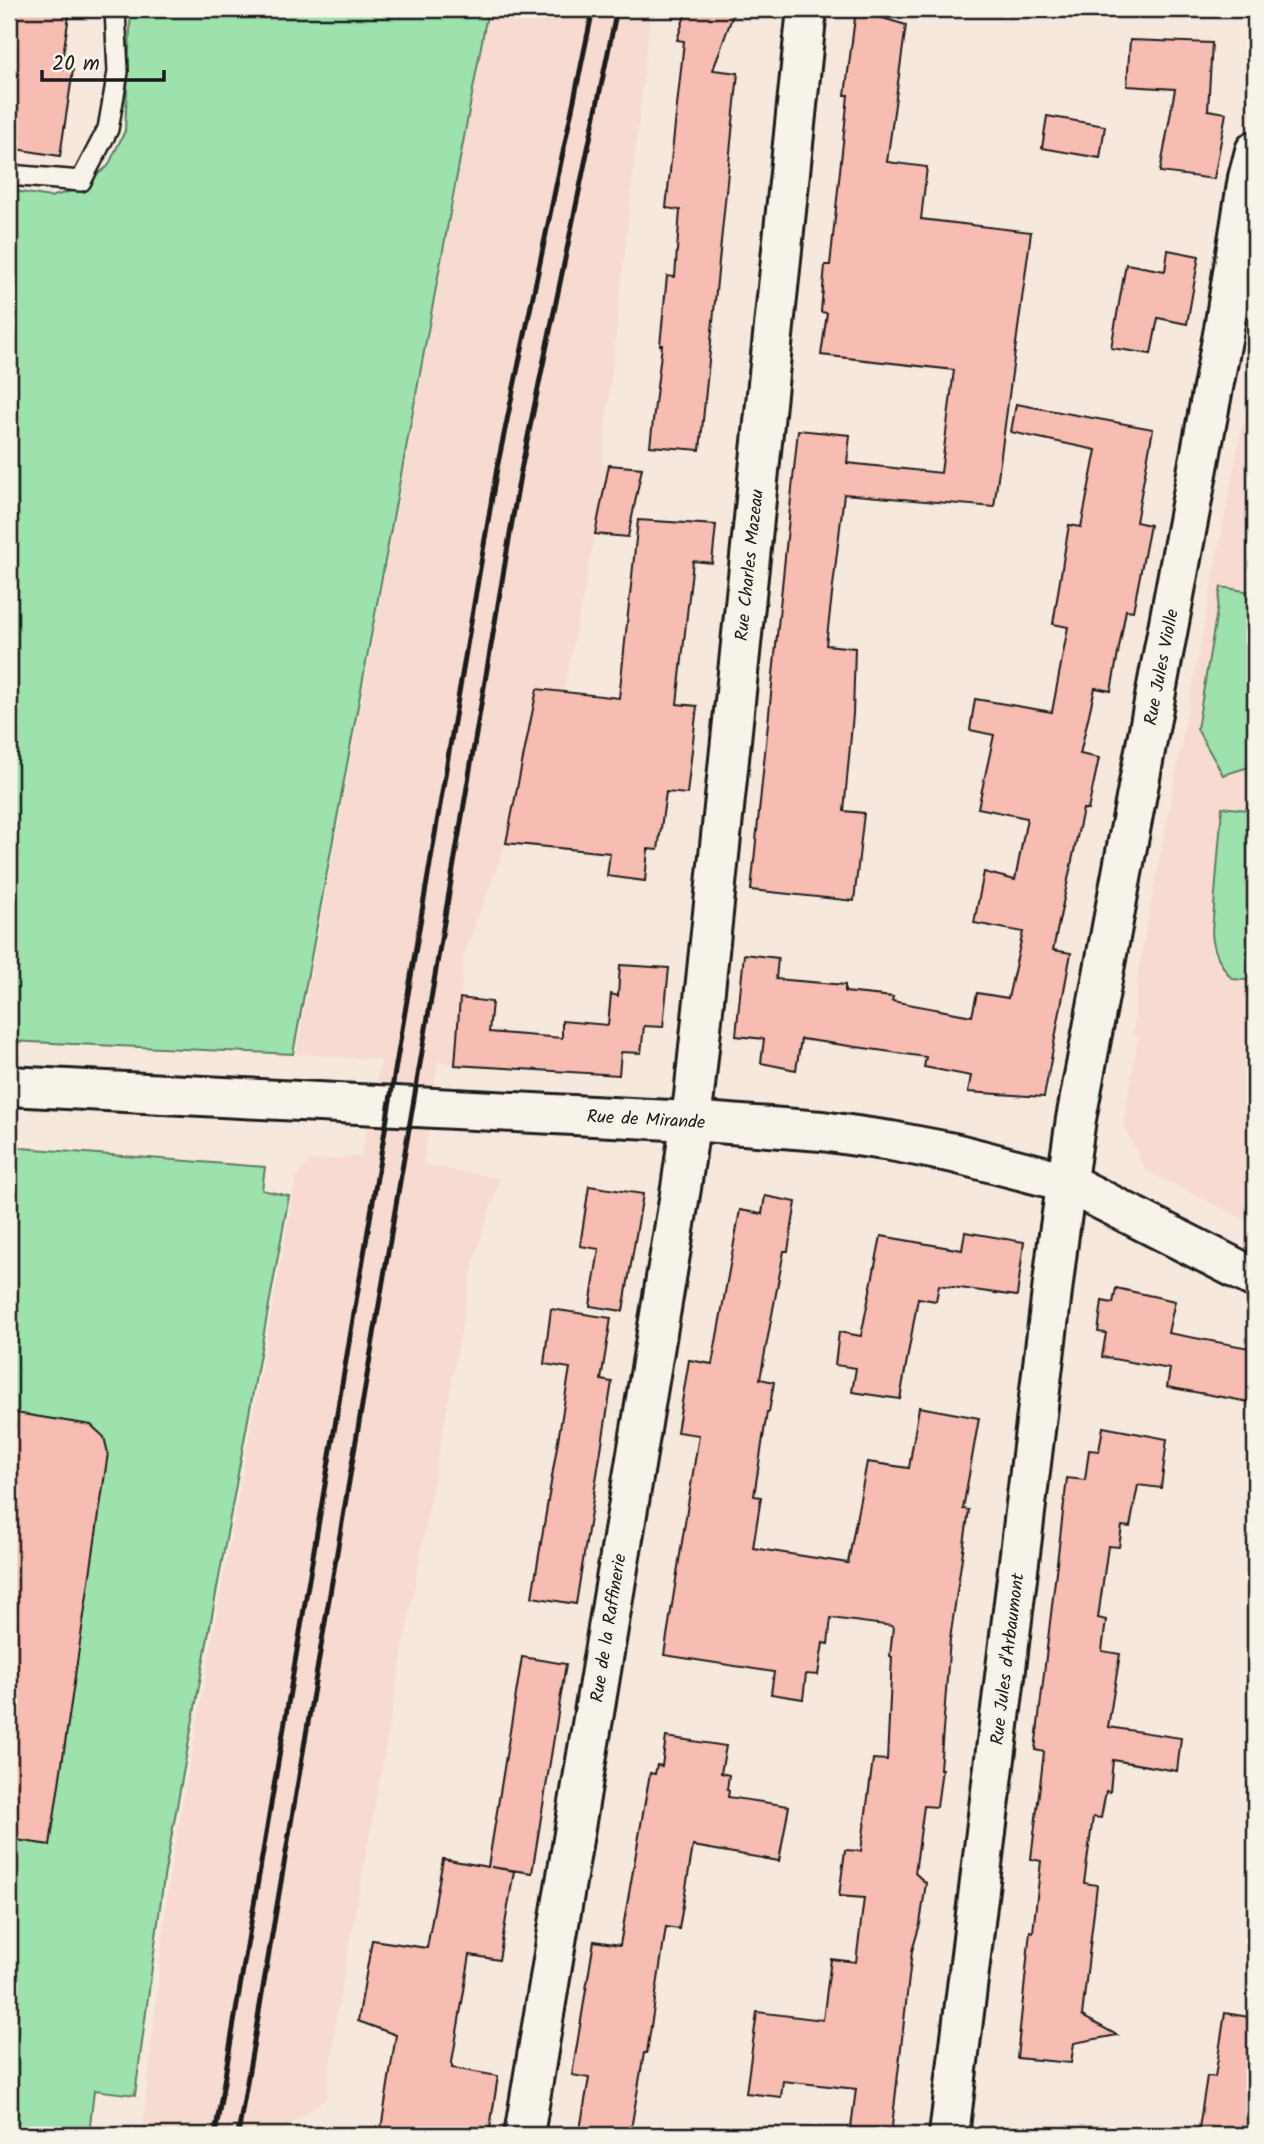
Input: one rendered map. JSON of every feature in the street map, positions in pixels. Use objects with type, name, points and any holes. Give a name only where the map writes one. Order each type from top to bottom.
[{"type":"street","name":"Rue Charles Mazeau","points":[[690,1121],[807,9]]},
{"type":"street","name":"Rue Jules Violle","points":[[1066,1182],[1222,343],[1248,178],[1255,151]]},
{"type":"street","name":"Rue de Mirande","points":[[9,1087],[690,1121],[822,1132],[891,1141],[954,1153],[1066,1182],[1255,1278]]},
{"type":"street","name":"Rue de la Raffinerie","points":[[524,2135],[690,1121]]},
{"type":"street","name":"Rue Jules d'Arbaumont","points":[[949,2135],[1066,1182]]},
{"type":"lane","points":[[9,175],[81,181],[108,129],[118,72],[116,9]]},
{"type":"shaded area","points":[[489,9],[651,9],[602,463],[609,465],[564,692],[537,690],[506,843],[464,954],[455,1065],[438,1062],[423,1165],[500,1178],[474,1260],[337,2014],[327,2098],[276,2135],[142,2135],[169,1877],[296,1177],[309,1161],[361,1156],[381,1060],[296,1054]]},
{"type":"shaded area","points":[[1255,424],[1255,1225],[1146,1171],[1123,1125],[1138,1037],[1133,1035],[1138,972],[1242,425]]},
{"type":"green space","points":[[131,9],[488,9],[293,1054],[9,1041],[9,190],[50,197],[79,189],[108,166],[125,131]]},
{"type":"green space","points":[[1221,587],[1251,592],[1252,766],[1223,775],[1197,729]]},
{"type":"green space","points":[[1222,807],[1255,811],[1255,873],[1250,916],[1255,917],[1255,981],[1232,979],[1221,963],[1214,945],[1212,932]]},
{"type":"green space","points":[[9,1147],[265,1167],[262,1190],[289,1196],[164,1877],[135,2095],[94,2090],[89,2135],[9,2135]]},
{"type":"building","points":[[9,9],[70,9],[61,68],[73,70],[60,156],[9,148]]},
{"type":"building","points":[[687,9],[735,9],[713,70],[738,73],[700,450],[650,446],[667,276],[675,277],[680,210],[666,208],[684,41],[677,40]]},
{"type":"building","points":[[856,10],[906,25],[887,162],[927,167],[921,219],[1031,232],[994,507],[844,494],[826,645],[855,648],[853,714],[844,811],[864,813],[854,901],[751,890],[798,430],[850,435],[847,463],[941,473],[954,370],[821,355],[827,313],[821,312],[825,265],[830,265],[848,95],[845,95]]},
{"type":"building","points":[[1130,40],[1212,43],[1208,110],[1226,113],[1214,179],[1160,172],[1175,89],[1127,86]]},
{"type":"building","points":[[1047,116],[1105,126],[1100,158],[1042,148]]},
{"type":"building","points":[[1168,250],[1199,256],[1187,324],[1158,318],[1151,354],[1111,348],[1126,264],[1165,271]]},
{"type":"building","points":[[1016,404],[1153,429],[1136,522],[1150,525],[1133,611],[1126,610],[1111,691],[1095,688],[1080,754],[1099,758],[1088,810],[1083,809],[1053,950],[1071,953],[1044,1097],[968,1092],[971,1076],[924,1067],[926,1057],[801,1039],[796,1070],[761,1063],[764,1039],[736,1036],[744,954],[778,958],[776,979],[845,985],[845,992],[893,997],[892,1001],[972,1016],[977,993],[1008,998],[1023,932],[974,923],[984,872],[1015,880],[1027,818],[978,808],[994,735],[970,730],[975,699],[1052,712],[1068,627],[1053,624],[1069,525],[1081,527],[1096,450],[1011,432]]},
{"type":"building","points":[[609,465],[642,468],[628,537],[595,534]]},
{"type":"building","points":[[638,520],[716,525],[712,563],[693,561],[677,704],[697,706],[687,794],[666,792],[658,850],[648,849],[645,881],[607,876],[610,853],[506,843],[537,689],[619,698]]},
{"type":"building","points":[[620,965],[669,968],[663,1027],[644,1026],[641,1053],[621,1052],[619,1075],[455,1065],[460,998],[492,1002],[489,1032],[562,1038],[562,1021],[608,1025],[611,994],[618,996]]},
{"type":"building","points":[[589,1186],[643,1194],[623,1311],[590,1306],[599,1249],[580,1246]]},
{"type":"building","points":[[765,1196],[796,1202],[760,1379],[774,1382],[754,1496],[761,1497],[753,1548],[848,1563],[867,1462],[909,1468],[919,1407],[979,1418],[963,1509],[969,1510],[950,1639],[937,1807],[924,1806],[915,1873],[926,1883],[920,1924],[912,1951],[891,2135],[850,2135],[856,2089],[783,2081],[781,2097],[746,2093],[757,2012],[823,2020],[831,1959],[856,1962],[864,1898],[839,1896],[845,1850],[861,1851],[873,1759],[887,1760],[893,1626],[831,1618],[828,1644],[823,1643],[818,1675],[806,1674],[803,1699],[771,1694],[774,1672],[664,1655],[699,1435],[677,1432],[689,1360],[712,1364],[740,1210],[762,1214]]},
{"type":"building","points":[[965,1232],[1024,1242],[1017,1296],[939,1285],[936,1301],[918,1298],[900,1399],[852,1392],[856,1368],[835,1365],[839,1332],[861,1336],[881,1236],[962,1250]]},
{"type":"building","points":[[1116,1288],[1175,1301],[1168,1333],[1255,1349],[1255,1403],[1167,1387],[1170,1369],[1102,1357],[1106,1333],[1098,1332],[1102,1301],[1113,1303]]},
{"type":"building","points":[[551,1309],[611,1318],[601,1380],[612,1382],[576,1604],[532,1597],[570,1368],[544,1364]]},
{"type":"building","points":[[9,1412],[91,1425],[104,1437],[108,1453],[50,1845],[9,1839]]},
{"type":"building","points":[[1103,1427],[1167,1439],[1161,1488],[1138,1485],[1130,1527],[1122,1526],[1119,1547],[1108,1546],[1098,1618],[1106,1620],[1102,1651],[1120,1654],[1108,1727],[1181,1738],[1177,1771],[1113,1760],[1110,1792],[1106,1791],[1101,1818],[1093,1817],[1084,1883],[1097,1885],[1082,2016],[1117,2035],[1074,2043],[1071,2063],[1017,2058],[1030,1931],[1033,1932],[1041,1861],[1031,1859],[1044,1752],[1035,1750],[1067,1478],[1085,1480],[1089,1450],[1099,1451]]},
{"type":"building","points":[[522,1657],[566,1664],[532,1873],[491,1867],[514,1871],[499,1960],[470,1955],[452,2062],[452,2068],[498,2076],[489,2135],[380,2135],[396,2035],[358,2021],[372,1940],[427,1948],[443,1859],[488,1867]]},
{"type":"building","points":[[666,1737],[726,1746],[721,1773],[729,1775],[728,1797],[789,1806],[779,1861],[693,1846],[679,1929],[666,1927],[647,2053],[644,2053],[630,2135],[579,2135],[589,2078],[572,2075],[594,1941],[620,1945],[650,1773],[655,1774],[657,1765],[662,1766]]},
{"type":"building","points":[[1225,2013],[1255,2018],[1255,2107],[1251,2135],[1198,2135],[1207,2076],[1215,2077]]},
{"type":"railway","points":[[215,2135],[497,468],[593,9]]},
{"type":"railway","points":[[238,2135],[520,475],[617,9]]}]
